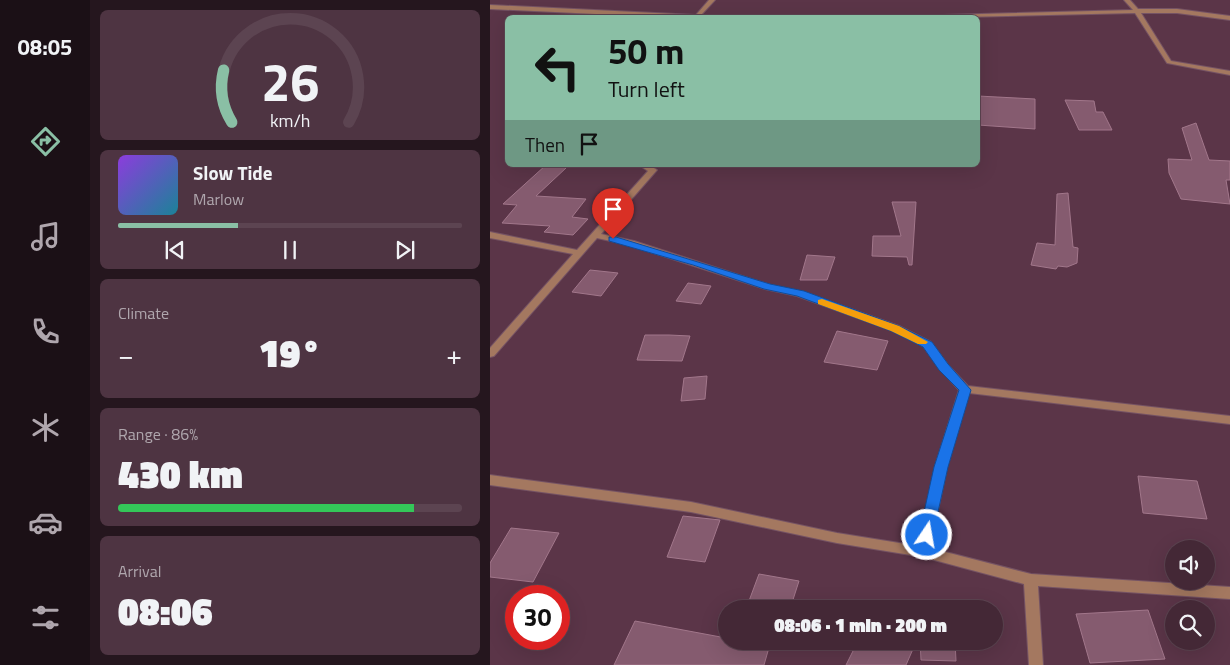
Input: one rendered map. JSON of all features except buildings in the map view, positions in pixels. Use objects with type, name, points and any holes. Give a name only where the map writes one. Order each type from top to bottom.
[{"type":"street","points":[[698,15],[712,0]]},
{"type":"street","points":[[1127,0],[1137,11],[1169,62],[1230,73]]},
{"type":"street","points":[[490,7],[655,15]]},
{"type":"street","points":[[962,15],[1177,11],[1230,18]]},
{"type":"street","points":[[490,354],[653,170],[647,167]]},
{"type":"street","points":[[490,235],[579,253]]},
{"type":"street","points":[[595,235],[630,243],[768,287],[800,294],[895,328],[928,344],[944,367],[965,390],[1230,420]]},
{"type":"street","points":[[923,552],[941,467],[965,390]]},
{"type":"street","points":[[490,480],[691,506],[837,538],[923,552],[1031,580],[1230,593]]},
{"type":"street","points":[[1031,580],[1036,665]]},
{"type":"slow traffic","points":[[822,302],[895,328],[922,342]]},
{"type":"route","points":[[613,239],[697,263],[768,287],[800,294],[895,328],[928,344],[944,367],[965,390],[941,467],[927,535]]}]
